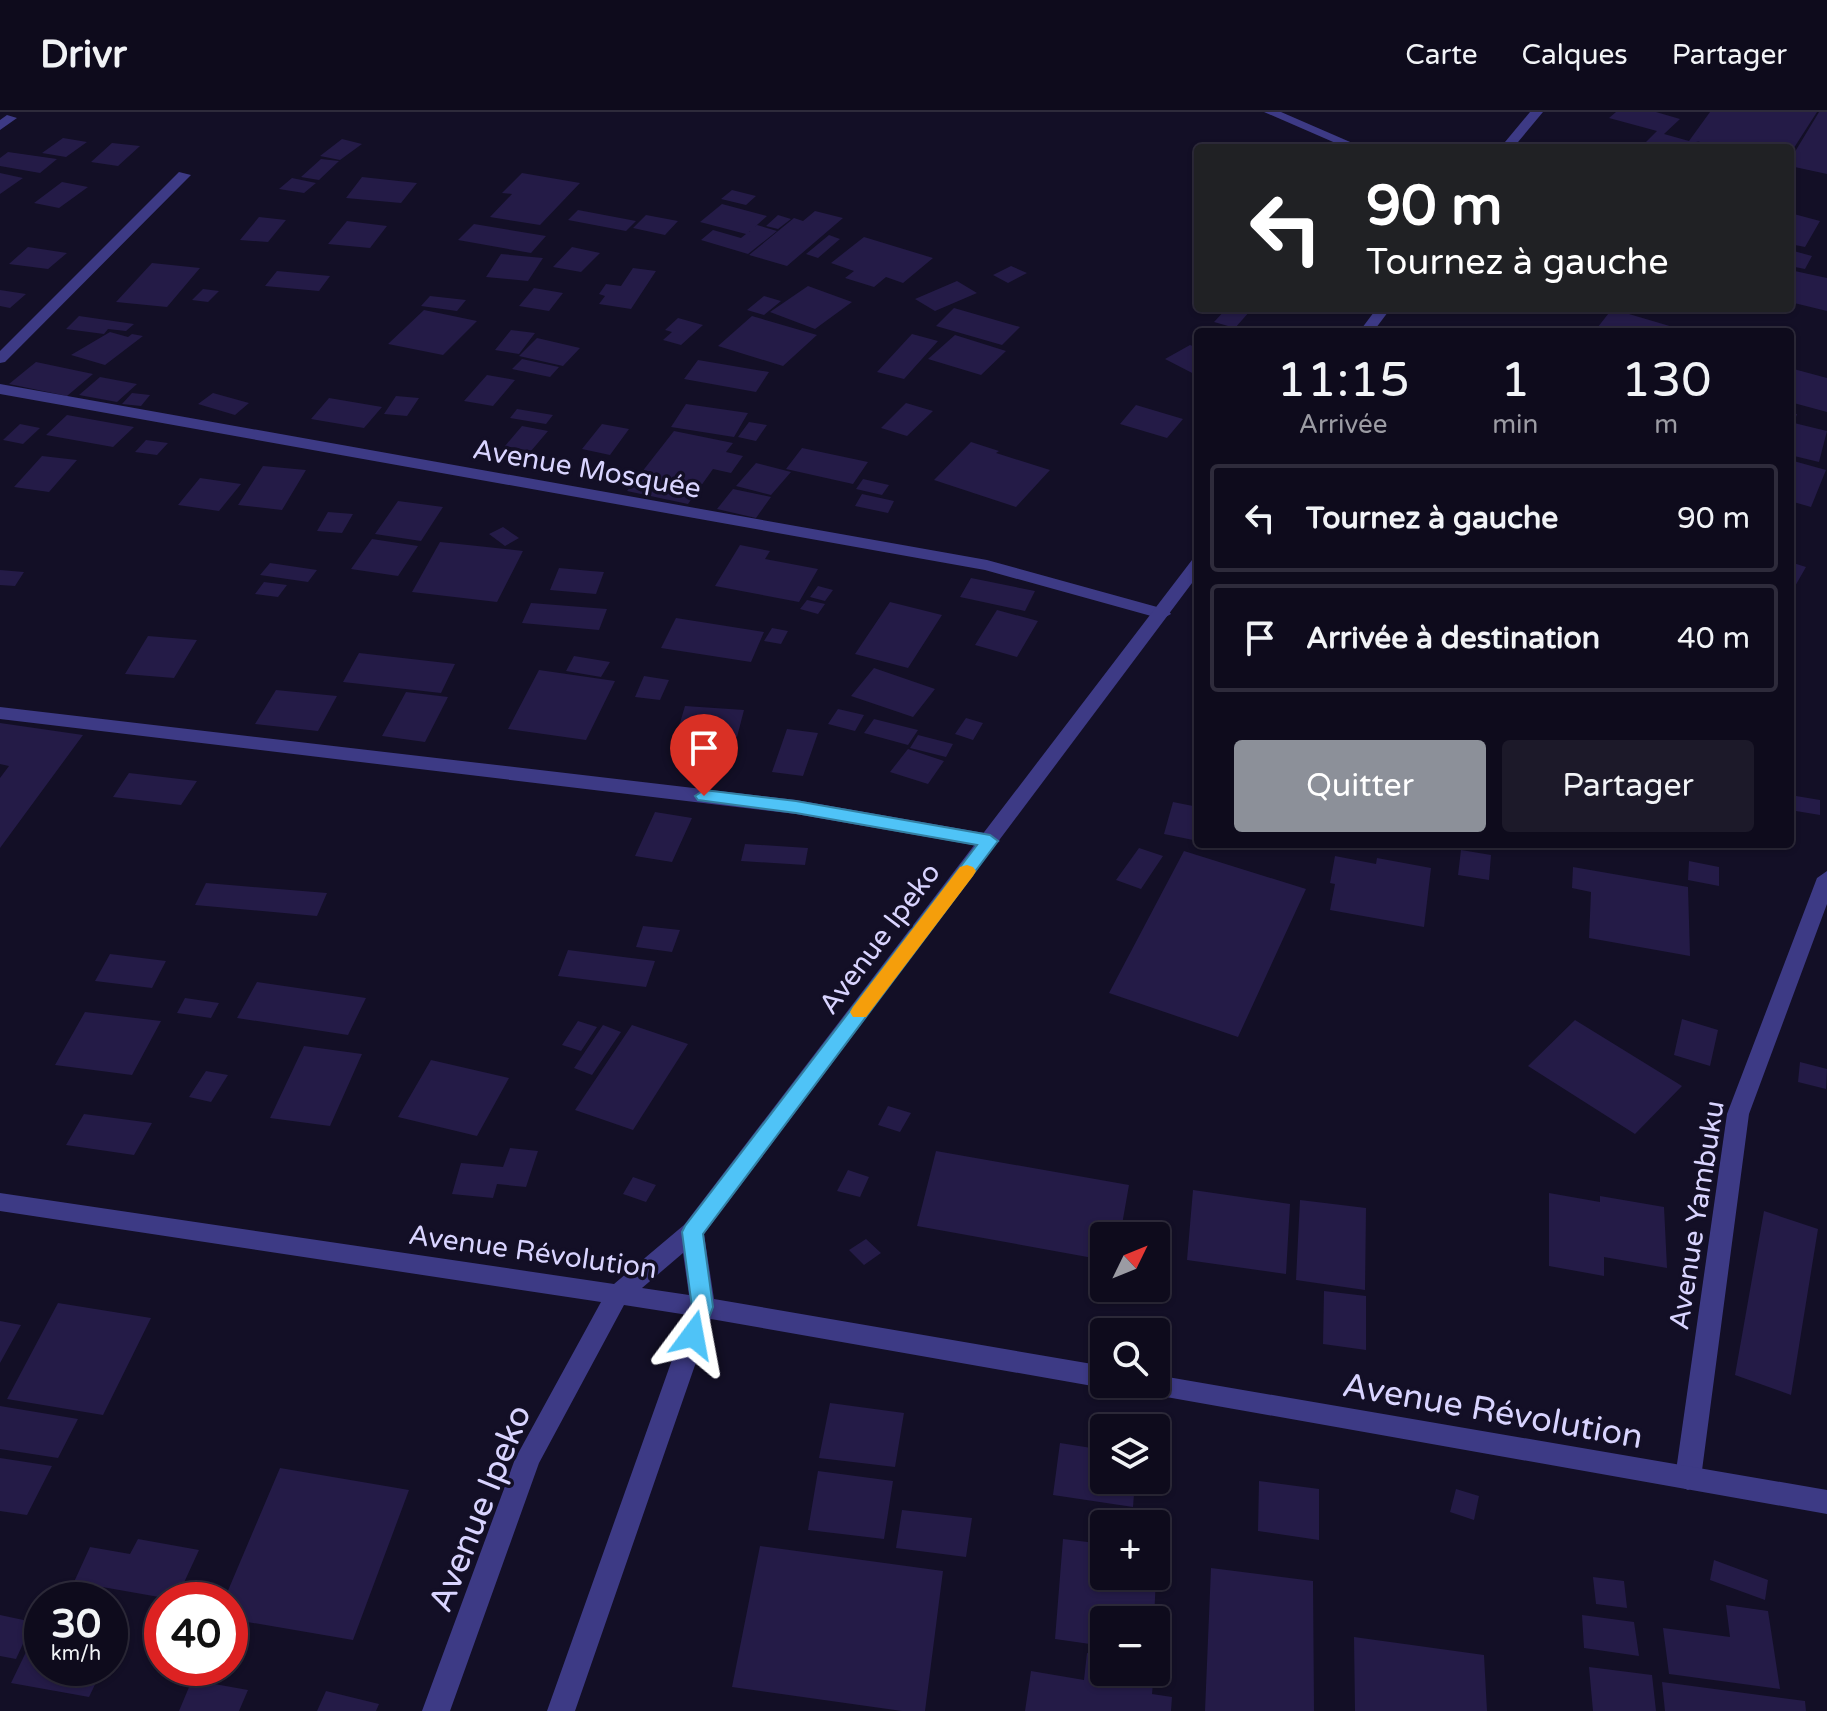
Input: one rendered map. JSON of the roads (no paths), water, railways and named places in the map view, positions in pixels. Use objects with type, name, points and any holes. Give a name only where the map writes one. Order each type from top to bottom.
[{"type":"street","points":[[1270,112],[1348,144]]},
{"type":"street","points":[[1509,144],[1537,112]]},
{"type":"street","points":[[0,117],[11,118],[0,126]]},
{"type":"street","points":[[0,359],[184,175]]},
{"type":"street","name":"Avenue Mosquée","points":[[0,389],[987,565],[1162,614]]},
{"type":"street","name":"Avenue Ipeko","points":[[436,1711],[528,1459],[617,1295],[692,1232],[1194,570]]},
{"type":"street","points":[[0,713],[796,807],[990,841]]},
{"type":"street","name":"Avenue Yambuku","points":[[1688,1478],[1738,1114],[1827,878]]},
{"type":"street","name":"Avenue Révolution","points":[[0,1202],[703,1307],[1090,1375]]},
{"type":"street","points":[[561,1711],[703,1307],[692,1232]]},
{"type":"street","name":"Avenue Révolution","points":[[1170,1388],[1827,1502]]}]
